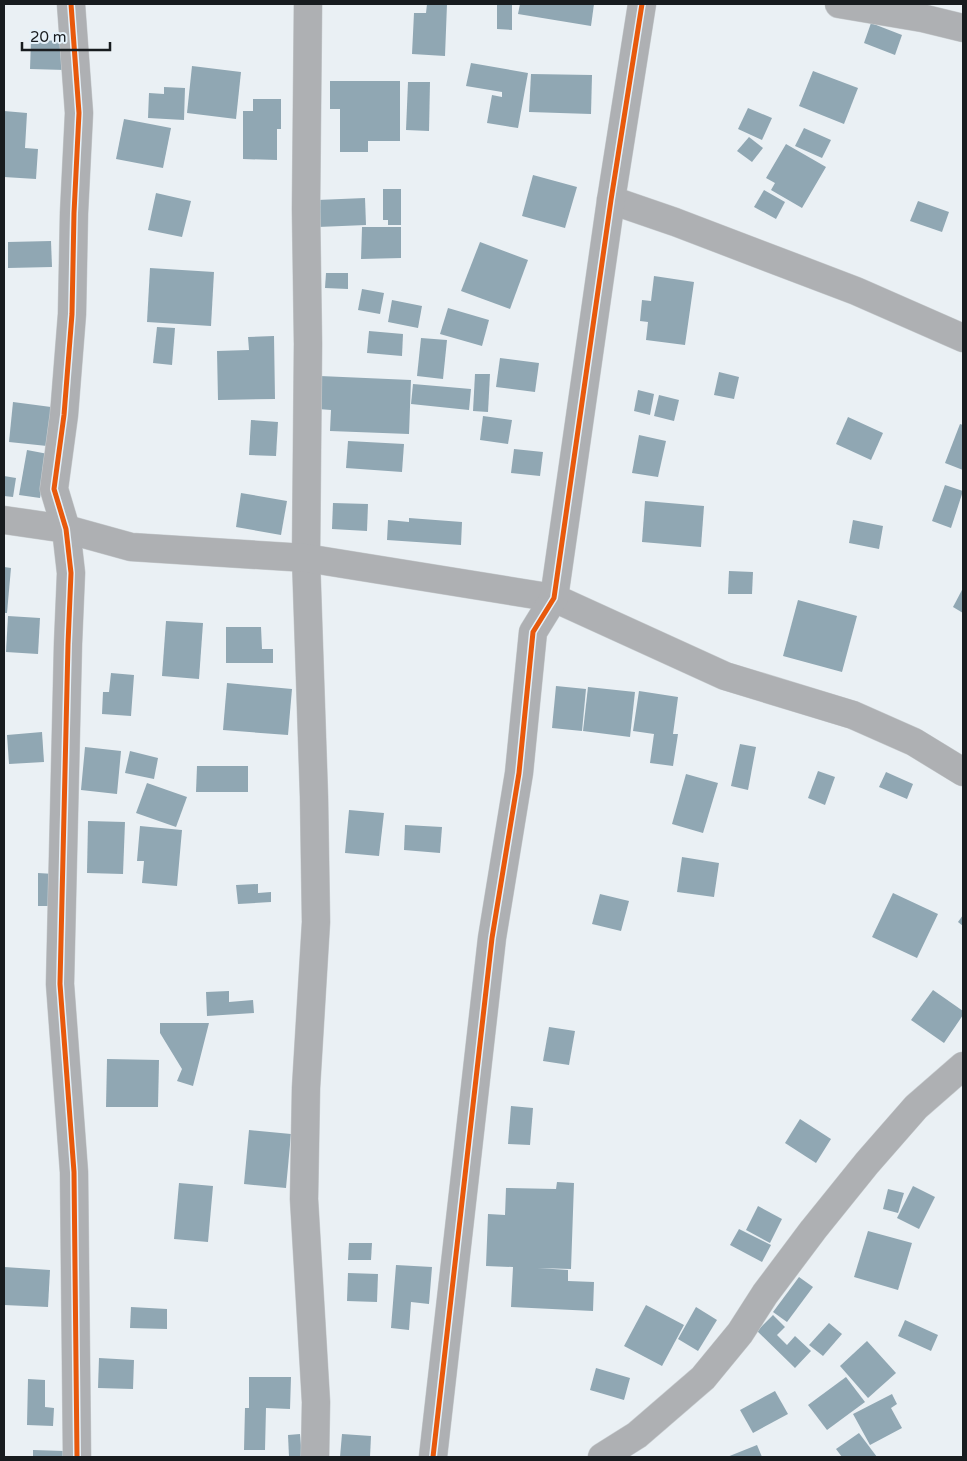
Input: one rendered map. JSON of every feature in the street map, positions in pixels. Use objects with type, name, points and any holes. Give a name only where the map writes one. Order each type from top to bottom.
[{"type":"street","points":[[72,4],[79,113],[74,213],[72,314],[64,415],[54,488],[66,529],[72,572],[68,644],[60,984],[74,1172],[77,1457]]},
{"type":"street","points":[[308,4],[306,558],[316,922],[306,1088],[304,1199],[316,1393],[314,1457]]},
{"type":"street","points":[[433,1457],[492,938],[519,773],[533,632],[554,598],[611,200],[642,4]]},
{"type":"street","points":[[838,4],[922,18],[963,28]]},
{"type":"street","points":[[611,200],[675,222],[856,291],[963,338]]},
{"type":"street","points":[[4,520],[66,529],[131,547],[306,558],[554,598],[725,676],[853,715],[914,742],[963,772]]},
{"type":"street","points":[[602,1457],[637,1435],[703,1378],[740,1333],[765,1294],[812,1230],[916,1107],[963,1066]]},
{"type":"building","points":[[427,4],[447,4],[445,56],[412,54],[414,13],[426,13]]},
{"type":"building","points":[[497,4],[512,4],[512,30],[497,29]]},
{"type":"building","points":[[520,4],[594,4],[591,26],[518,14]]},
{"type":"building","points":[[871,23],[902,35],[895,55],[864,43]]},
{"type":"building","points":[[31,40],[66,41],[65,70],[30,69]]},
{"type":"building","points":[[471,63],[528,73],[518,128],[487,123],[492,95],[502,97],[502,92],[466,86]]},
{"type":"building","points":[[192,66],[241,72],[236,119],[187,113]]},
{"type":"building","points":[[813,71],[858,88],[844,124],[799,106]]},
{"type":"building","points":[[531,74],[592,75],[591,114],[529,112]]},
{"type":"building","points":[[330,81],[400,81],[400,141],[368,141],[368,152],[340,152],[340,109],[330,109]]},
{"type":"building","points":[[408,82],[430,82],[429,131],[406,130]]},
{"type":"building","points":[[164,87],[185,88],[184,120],[148,118],[149,93],[164,94]]},
{"type":"building","points":[[253,99],[281,99],[281,129],[277,129],[277,160],[243,159],[243,111],[253,111]]},
{"type":"building","points":[[748,108],[772,118],[762,140],[738,129]]},
{"type":"building","points":[[4,111],[27,113],[25,148],[38,149],[36,179],[4,177]]},
{"type":"building","points":[[124,119],[171,128],[163,168],[116,159]]},
{"type":"building","points":[[804,128],[831,140],[822,158],[795,146]]},
{"type":"building","points":[[749,137],[763,148],[752,162],[737,151]]},
{"type":"building","points":[[786,144],[826,167],[802,208],[771,190],[775,183],[766,178]]},
{"type":"building","points":[[533,175],[577,187],[565,228],[522,216]]},
{"type":"building","points":[[383,189],[401,189],[401,225],[388,225],[388,220],[383,220]]},
{"type":"building","points":[[764,190],[785,202],[776,219],[754,207]]},
{"type":"building","points":[[156,193],[191,201],[182,237],[148,230]]},
{"type":"building","points":[[365,198],[366,225],[318,227],[317,200]]},
{"type":"building","points":[[918,201],[949,212],[942,232],[910,221]]},
{"type":"building","points":[[362,227],[401,227],[401,258],[361,259]]},
{"type":"building","points":[[51,241],[52,267],[8,268],[8,242]]},
{"type":"building","points":[[480,242],[528,260],[510,309],[461,291]]},
{"type":"building","points":[[150,268],[214,272],[211,326],[147,322]]},
{"type":"building","points":[[326,273],[348,273],[348,289],[325,288]]},
{"type":"building","points":[[654,276],[694,282],[685,345],[646,340],[648,322],[640,321],[642,300],[651,301]]},
{"type":"building","points":[[362,289],[384,293],[380,314],[358,310]]},
{"type":"building","points":[[392,300],[422,306],[418,328],[388,322]]},
{"type":"building","points":[[448,308],[489,320],[482,346],[440,334]]},
{"type":"building","points":[[157,327],[175,328],[172,365],[153,363]]},
{"type":"building","points":[[369,331],[403,334],[402,356],[367,353]]},
{"type":"building","points":[[274,336],[275,399],[218,400],[217,351],[249,350],[248,337]]},
{"type":"building","points":[[421,338],[447,340],[443,379],[417,376]]},
{"type":"building","points":[[500,358],[539,363],[535,392],[496,387]]},
{"type":"building","points":[[719,372],[739,377],[734,399],[714,395]]},
{"type":"building","points":[[475,374],[490,374],[488,412],[473,411]]},
{"type":"building","points":[[320,376],[411,380],[409,434],[330,431],[331,410],[318,409]]},
{"type":"building","points":[[413,384],[471,389],[469,410],[411,404]]},
{"type":"building","points":[[638,390],[654,394],[650,415],[634,411]]},
{"type":"building","points":[[659,395],[679,400],[674,421],[654,416]]},
{"type":"building","points":[[13,402],[51,407],[47,446],[9,442]]},
{"type":"building","points":[[483,416],[512,420],[508,444],[480,440]]},
{"type":"building","points":[[848,417],[883,433],[871,460],[836,444]]},
{"type":"building","points":[[251,420],[278,422],[276,456],[249,455]]},
{"type":"building","points":[[960,424],[963,425],[963,470],[945,463]]},
{"type":"building","points":[[639,435],[666,441],[658,477],[632,473]]},
{"type":"building","points":[[348,441],[404,444],[402,472],[346,468]]},
{"type":"building","points":[[514,449],[543,452],[540,476],[511,473]]},
{"type":"building","points":[[27,450],[48,454],[40,498],[19,495]]},
{"type":"building","points":[[4,476],[16,478],[13,497],[4,496]]},
{"type":"building","points":[[945,485],[963,491],[951,528],[932,521]]},
{"type":"building","points":[[241,493],[287,501],[281,535],[236,527]]},
{"type":"building","points":[[645,501],[704,506],[701,547],[642,542]]},
{"type":"building","points":[[333,503],[368,504],[367,531],[332,529]]},
{"type":"building","points":[[409,518],[462,522],[461,545],[387,540],[388,520],[409,522]]},
{"type":"building","points":[[853,520],[883,526],[879,549],[849,543]]},
{"type":"building","points":[[4,567],[11,568],[7,613],[4,613]]},
{"type":"building","points":[[729,571],[753,572],[752,594],[728,594]]},
{"type":"building","points":[[963,588],[963,613],[953,607]]},
{"type":"building","points":[[798,600],[857,616],[842,672],[783,656]]},
{"type":"building","points":[[8,616],[40,618],[38,654],[6,652]]},
{"type":"building","points":[[166,621],[203,623],[199,679],[162,676]]},
{"type":"building","points":[[226,627],[261,627],[262,649],[273,649],[273,663],[226,663]]},
{"type":"building","points":[[111,673],[134,675],[131,716],[102,714],[103,692],[109,692]]},
{"type":"building","points":[[227,683],[292,689],[288,735],[223,730]]},
{"type":"building","points":[[556,686],[586,689],[582,731],[552,728]]},
{"type":"building","points":[[588,687],[635,692],[630,737],[583,731]]},
{"type":"building","points":[[639,691],[678,697],[673,734],[678,734],[673,766],[650,763],[654,734],[633,731]]},
{"type":"building","points":[[42,732],[44,762],[9,764],[7,735]]},
{"type":"building","points":[[740,744],[756,747],[748,790],[731,786]]},
{"type":"building","points":[[85,747],[121,751],[117,794],[81,790]]},
{"type":"building","points":[[130,751],[158,758],[154,779],[125,773]]},
{"type":"building","points":[[197,766],[248,766],[248,792],[196,792]]},
{"type":"building","points":[[818,771],[835,777],[825,805],[808,798]]},
{"type":"building","points":[[886,772],[913,784],[907,799],[879,787]]},
{"type":"building","points":[[686,774],[718,783],[703,833],[672,824]]},
{"type":"building","points":[[147,783],[187,797],[176,827],[136,813]]},
{"type":"building","points":[[349,810],[384,813],[379,856],[345,853]]},
{"type":"building","points":[[88,821],[125,822],[123,874],[87,873]]},
{"type":"building","points":[[405,825],[442,827],[440,853],[404,850]]},
{"type":"building","points":[[140,826],[182,830],[177,886],[142,883],[144,861],[137,861]]},
{"type":"building","points":[[682,857],[719,863],[714,897],[677,892]]},
{"type":"building","points":[[38,873],[54,874],[53,906],[38,906]]},
{"type":"building","points":[[258,884],[258,893],[271,892],[271,902],[238,904],[236,885]]},
{"type":"building","points":[[893,893],[938,914],[917,958],[872,937]]},
{"type":"building","points":[[600,894],[629,901],[621,931],[592,924]]},
{"type":"building","points":[[963,915],[963,926],[958,922]]},
{"type":"building","points":[[933,990],[963,1011],[963,1015],[944,1043],[911,1020]]},
{"type":"building","points":[[229,991],[229,1002],[253,1000],[254,1013],[207,1016],[206,992]]},
{"type":"building","points":[[160,1023],[209,1023],[193,1086],[177,1081],[182,1069],[160,1033]]},
{"type":"building","points":[[549,1027],[575,1031],[569,1065],[543,1061]]},
{"type":"building","points":[[107,1059],[159,1060],[158,1107],[106,1107]]},
{"type":"building","points":[[511,1106],[533,1108],[530,1145],[508,1144]]},
{"type":"building","points":[[800,1119],[831,1139],[816,1163],[785,1143]]},
{"type":"building","points":[[249,1130],[291,1134],[286,1188],[244,1184]]},
{"type":"building","points":[[557,1182],[574,1183],[571,1269],[538,1268],[568,1270],[568,1281],[594,1282],[593,1311],[511,1307],[513,1267],[486,1266],[488,1214],[505,1215],[506,1188],[556,1189]]},
{"type":"building","points":[[179,1183],[213,1186],[208,1242],[174,1239]]},
{"type":"building","points":[[913,1186],[935,1197],[919,1229],[897,1218]]},
{"type":"building","points":[[888,1189],[904,1193],[898,1213],[883,1209]]},
{"type":"building","points":[[758,1206],[782,1219],[770,1243],[746,1230]]},
{"type":"building","points":[[739,1229],[771,1245],[762,1262],[730,1245]]},
{"type":"building","points":[[868,1231],[912,1243],[898,1290],[854,1277]]},
{"type":"building","points":[[349,1243],[372,1243],[371,1260],[348,1260]]},
{"type":"building","points":[[396,1265],[432,1267],[429,1304],[411,1302],[409,1330],[391,1328]]},
{"type":"building","points":[[4,1267],[50,1270],[48,1307],[4,1305]]},
{"type":"building","points":[[348,1273],[378,1274],[377,1302],[347,1301]]},
{"type":"building","points":[[799,1277],[813,1287],[787,1322],[773,1312]]},
{"type":"building","points":[[646,1305],[684,1325],[662,1366],[624,1346]]},
{"type":"building","points":[[131,1307],[167,1309],[167,1329],[130,1328]]},
{"type":"building","points":[[696,1307],[717,1320],[698,1351],[678,1339]]},
{"type":"building","points":[[773,1315],[785,1327],[777,1335],[787,1345],[795,1336],[811,1351],[795,1368],[757,1331]]},
{"type":"building","points":[[905,1320],[938,1335],[931,1351],[898,1336]]},
{"type":"building","points":[[829,1323],[842,1334],[823,1356],[809,1345]]},
{"type":"building","points":[[867,1341],[896,1373],[868,1398],[840,1366]]},
{"type":"building","points":[[99,1358],[134,1360],[133,1389],[98,1388]]},
{"type":"building","points":[[596,1368],[630,1378],[624,1400],[590,1390]]},
{"type":"building","points":[[249,1377],[291,1377],[290,1409],[266,1408],[265,1450],[244,1450],[245,1408],[249,1408]]},
{"type":"building","points":[[846,1377],[865,1402],[827,1430],[808,1405]]},
{"type":"building","points":[[28,1379],[45,1380],[45,1407],[54,1408],[53,1426],[27,1425]]},
{"type":"building","points":[[775,1391],[788,1414],[753,1433],[740,1410]]},
{"type":"building","points":[[892,1394],[897,1404],[891,1408],[902,1428],[870,1445],[853,1414]]},
{"type":"building","points":[[859,1433],[877,1457],[842,1457],[836,1449]]},
{"type":"building","points":[[300,1434],[302,1457],[289,1457],[288,1435]]},
{"type":"building","points":[[342,1434],[371,1436],[370,1457],[340,1457]]},
{"type":"building","points":[[757,1445],[762,1457],[727,1457]]},
{"type":"building","points":[[33,1450],[64,1451],[63,1457],[33,1457]]},
{"type":"cycle path","points":[[71,4],[79,113],[74,213],[72,314],[64,415],[54,489],[66,529],[71,573],[60,984],[74,1172],[77,1457]]},
{"type":"cycle path","points":[[433,1457],[492,938],[519,773],[533,632],[554,598],[611,200],[642,4]]}]
